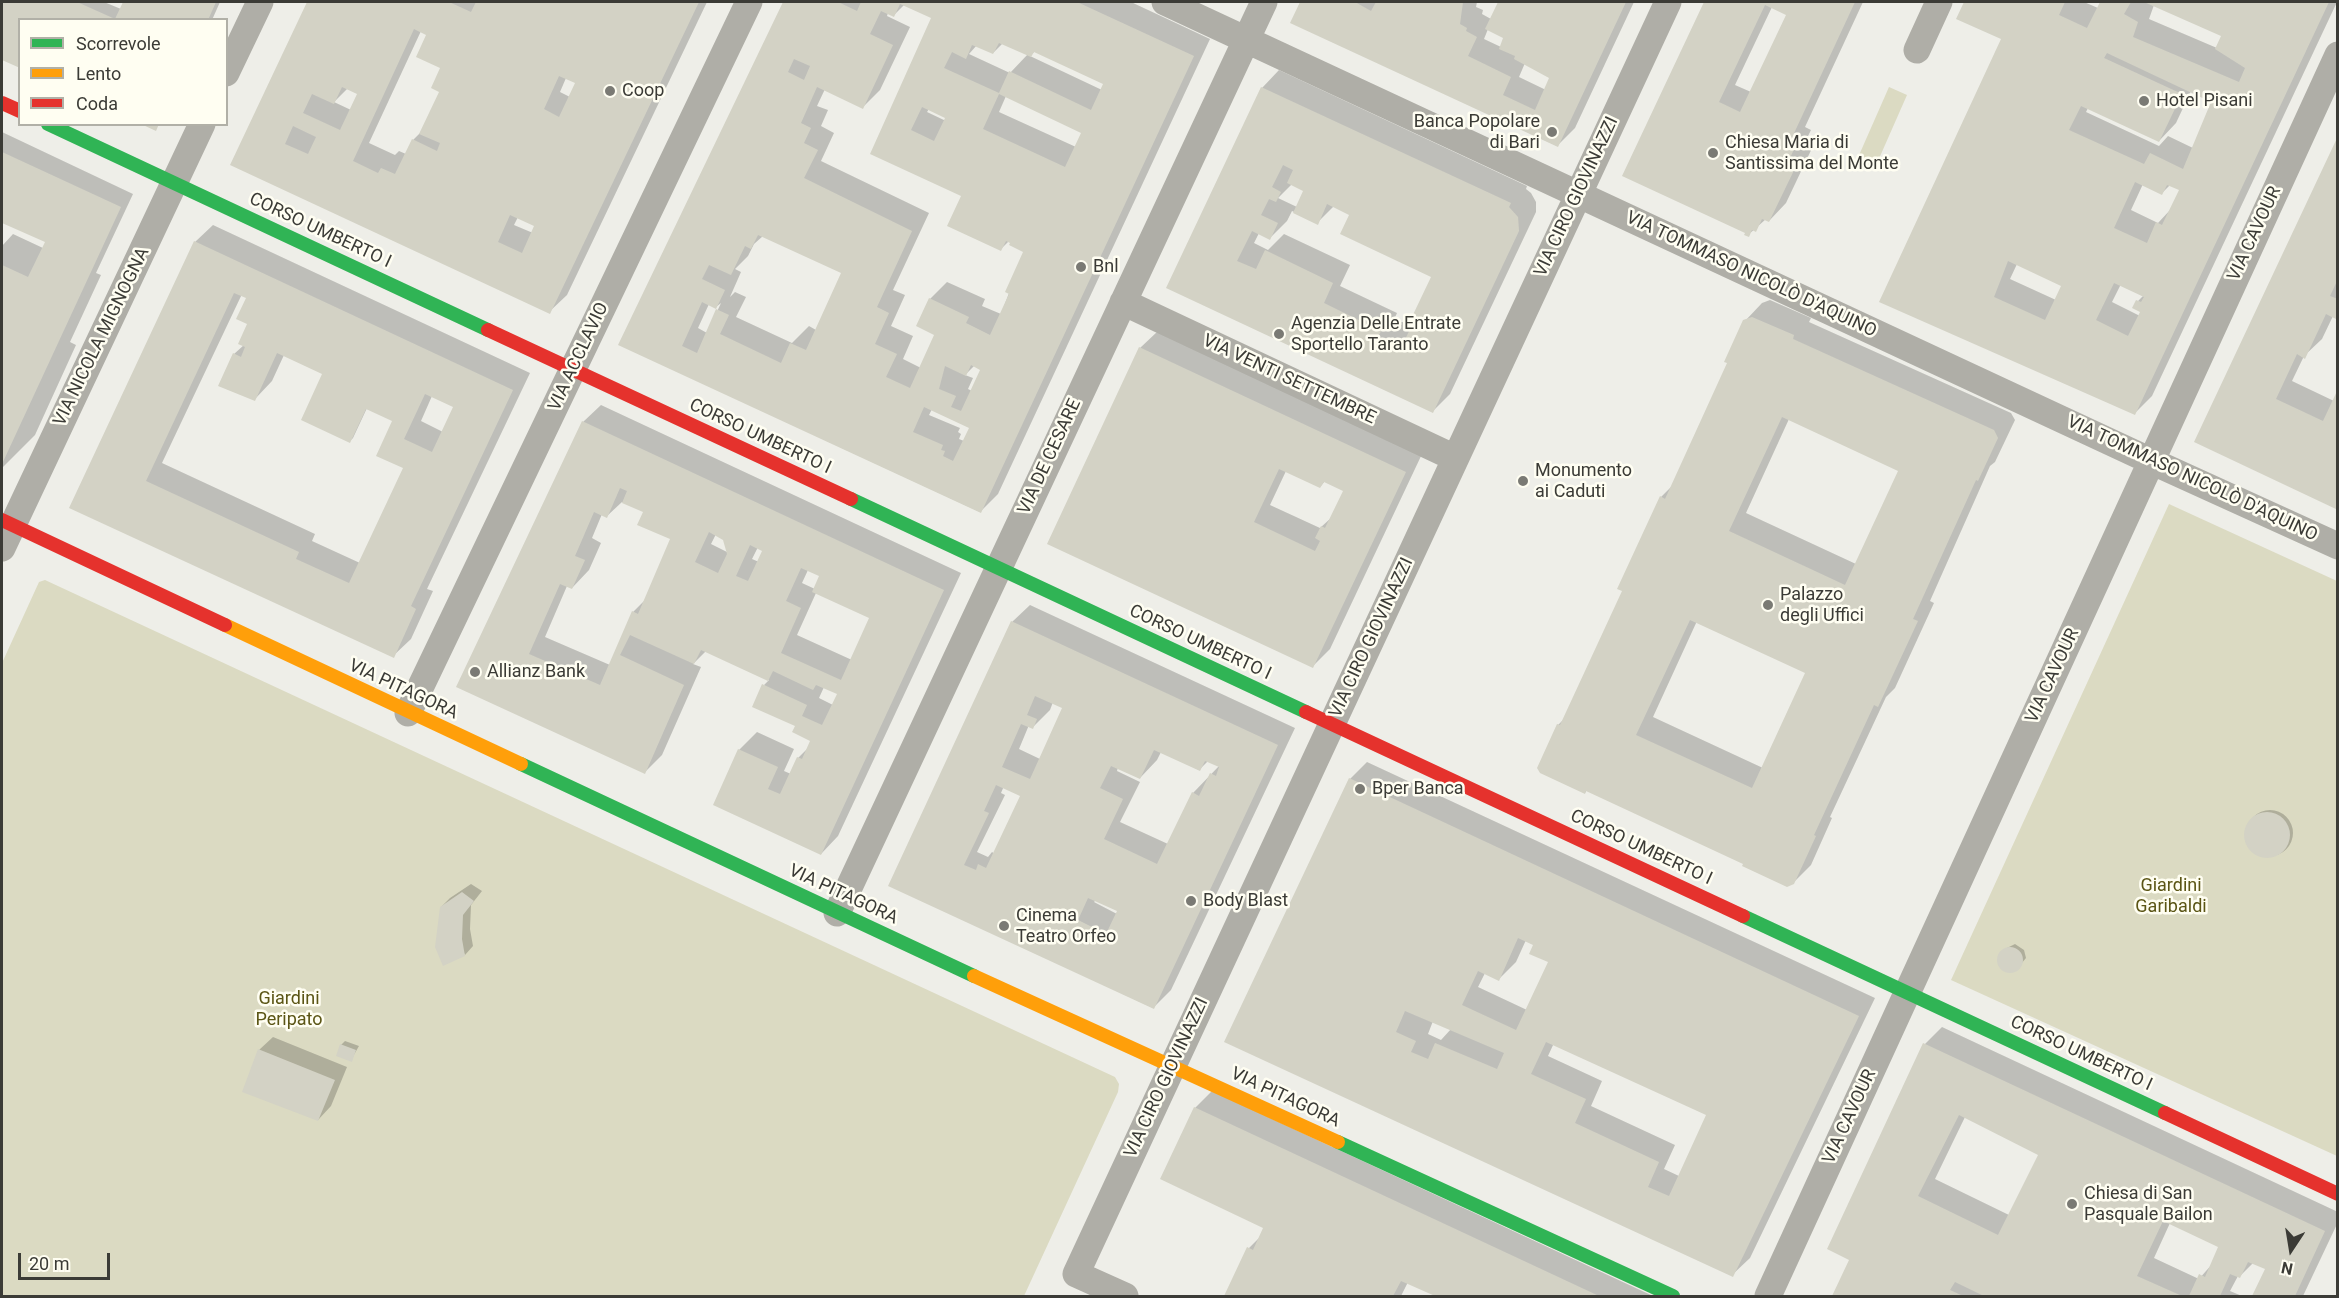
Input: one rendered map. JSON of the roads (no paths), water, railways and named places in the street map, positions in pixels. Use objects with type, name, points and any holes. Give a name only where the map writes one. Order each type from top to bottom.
[{"type":"main road","points":[[2,103],[18,110]]},
{"type":"main road","name":"CORSO UMBERTO I","points":[[52,126],[2337,1194]]},
{"type":"main road","name":"VIA PITAGORA","points":[[5,531],[408,713],[1673,1296]]},
{"type":"street","points":[[228,69],[260,2]]},
{"type":"street","name":"VIA ACCLAVIO","points":[[408,713],[749,2]]},
{"type":"street","name":"VIA TOMMASO NICOLÒ D'AQUINO","points":[[1165,2],[2337,546]]},
{"type":"street","name":"VIA DE CESARE","points":[[837,912],[1264,2]]},
{"type":"street","name":"VIA CIRO GIOVINAZZI","points":[[1125,1296],[1076,1274],[1668,2]]},
{"type":"street","points":[[1917,50],[1939,2]]},
{"type":"street","name":"VIA CAVOUR","points":[[1768,1296],[2337,55]]},
{"type":"street","name":"VIA NICOLA MIGNOGNA","points":[[5,531],[201,126]]},
{"type":"street","name":"VIA VENTI SETTEMBRE","points":[[1123,302],[1455,458]]},
{"type":"place","name":"Coop","points":[[610,91]]},
{"type":"place","name":"Hotel Pisani","points":[[2144,101]]},
{"type":"place","name":"Banca Popolare di Bari","points":[[1552,132]]},
{"type":"place","name":"Chiesa Maria di Santissima del Monte","points":[[1713,153]]},
{"type":"place","name":"Bnl","points":[[1081,267]]},
{"type":"place","name":"Agenzia Delle Entrate Sportello Taranto","points":[[1279,334]]},
{"type":"place","name":"Monumento ai Caduti","points":[[1523,481]]},
{"type":"place","name":"Palazzo degli Uffici","points":[[1768,605]]},
{"type":"place","name":"Allianz Bank","points":[[475,672]]},
{"type":"place","name":"Bper Banca","points":[[1360,789]]},
{"type":"place","name":"Body Blast","points":[[1191,901]]},
{"type":"place","name":"Cinema Teatro Orfeo","points":[[1004,926]]},
{"type":"place","name":"Chiesa di San Pasquale Bailon","points":[[2072,1204]]},
{"type":"park label","name":"Giardini Garibaldi","points":[[2171,896]]},
{"type":"park label","name":"Giardini Peripato","points":[[289,1009]]}]
